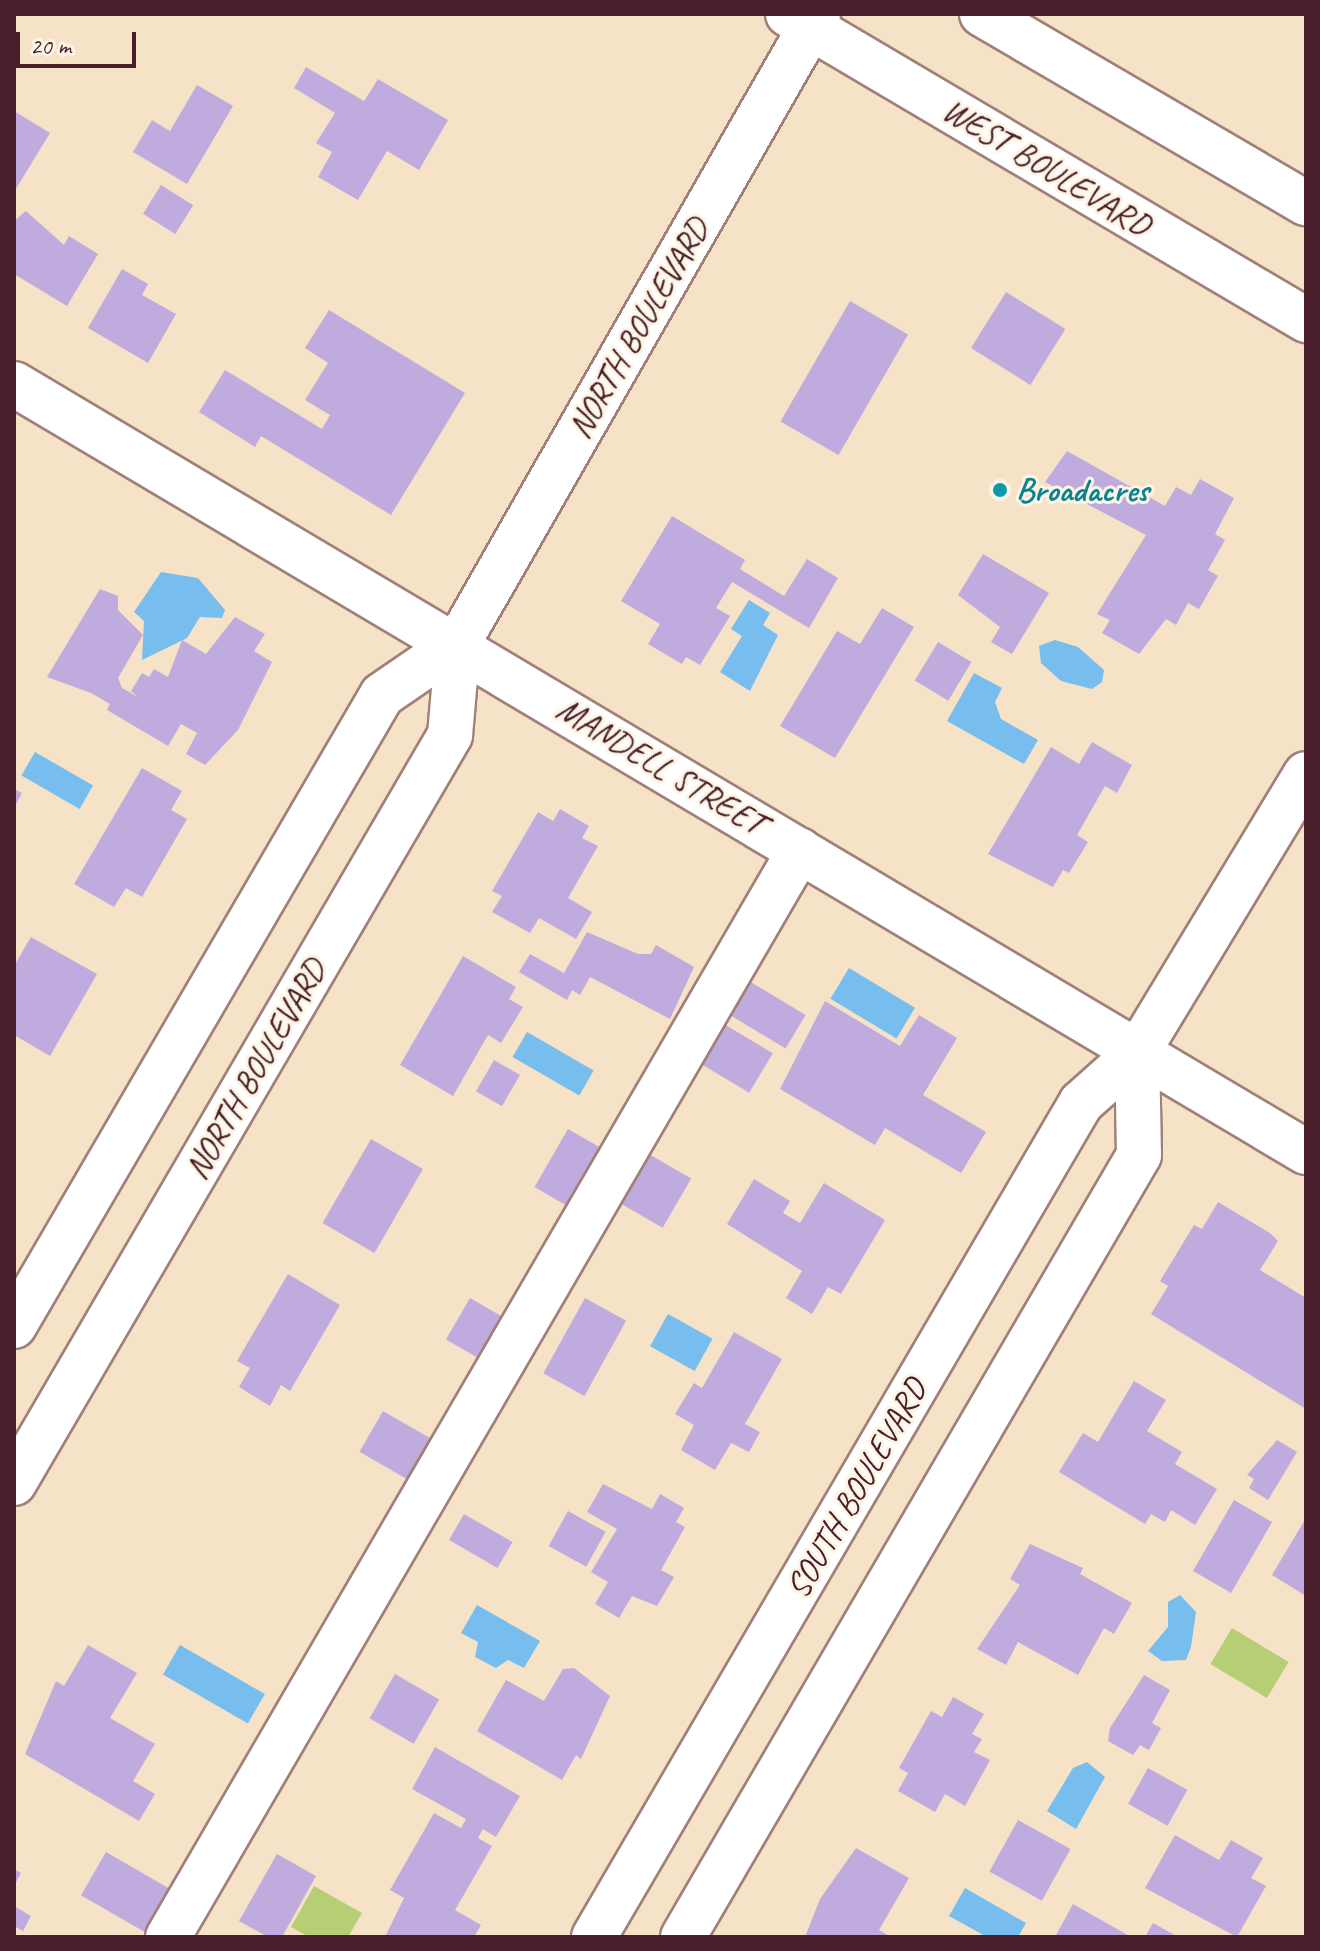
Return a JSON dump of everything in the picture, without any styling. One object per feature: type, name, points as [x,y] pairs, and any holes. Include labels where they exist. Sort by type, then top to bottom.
[{"type":"street","points":[[982,14],[1306,203]]},
{"type":"street","name":"WEST BOULEVARD","points":[[805,18],[1306,320]]},
{"type":"street","name":"NORTH BOULEVARD","points":[[14,1483],[450,735],[458,643],[805,18]]},
{"type":"street","name":"MANDELL STREET","points":[[14,384],[458,643],[1306,1152]]},
{"type":"street","name":"NORTH BOULEVARD","points":[[14,1326],[382,695],[458,643]]},
{"type":"street","name":"SOUTH BOULEVARD","points":[[594,1937],[1081,1103],[1137,1053],[1306,774]]},
{"type":"street","points":[[168,1937],[800,850]]},
{"type":"street","points":[[683,1937],[1139,1155],[1137,1053]]},
{"type":"green space","points":[[1232,1628],[1289,1662],[1267,1698],[1210,1664]]},
{"type":"green space","points":[[314,1886],[362,1913],[348,1937],[309,1937],[291,1927]]},
{"type":"water","points":[[161,572],[198,578],[225,610],[222,618],[200,617],[187,638],[142,660],[144,621],[134,612]]},
{"type":"water","points":[[749,600],[770,613],[763,625],[778,635],[750,691],[720,672],[742,636],[731,629]]},
{"type":"water","points":[[1055,640],[1078,647],[1104,670],[1102,682],[1092,689],[1061,681],[1041,663],[1039,646]]},
{"type":"water","points":[[974,673],[1002,688],[995,702],[1001,719],[1038,740],[1024,764],[947,721]]},
{"type":"water","points":[[35,752],[93,786],[80,809],[22,775]]},
{"type":"water","points":[[849,968],[915,1008],[896,1039],[830,999]]},
{"type":"water","points":[[527,1032],[594,1070],[579,1096],[512,1057]]},
{"type":"water","points":[[668,1314],[713,1339],[695,1371],[650,1346]]},
{"type":"water","points":[[1180,1595],[1196,1612],[1191,1647],[1186,1660],[1162,1661],[1148,1651],[1168,1627],[1168,1602]]},
{"type":"water","points":[[477,1605],[540,1641],[524,1668],[508,1660],[496,1668],[475,1657],[478,1642],[461,1633]]},
{"type":"water","points":[[180,1645],[265,1694],[248,1723],[163,1674]]},
{"type":"water","points":[[1087,1762],[1105,1777],[1076,1829],[1047,1811],[1073,1768]]},
{"type":"water","points":[[965,1888],[1026,1923],[1018,1937],[987,1937],[949,1916]]},
{"type":"building","points":[[306,67],[364,101],[378,79],[448,120],[419,170],[387,151],[358,200],[318,177],[332,152],[316,143],[335,113],[294,88]]},
{"type":"building","points":[[197,85],[233,106],[187,184],[133,152],[152,120],[170,131]]},
{"type":"building","points":[[14,111],[50,133],[14,192]]},
{"type":"building","points":[[161,185],[193,205],[175,234],[143,214]]},
{"type":"building","points":[[26,211],[64,245],[69,236],[98,254],[67,306],[14,274],[14,221]]},
{"type":"building","points":[[122,269],[148,284],[142,295],[176,314],[148,363],[88,328]]},
{"type":"building","points":[[1006,292],[1065,329],[1030,385],[971,348]]},
{"type":"building","points":[[850,301],[908,334],[839,455],[780,421]]},
{"type":"building","points":[[329,310],[465,393],[391,515],[261,436],[255,447],[199,412],[225,370],[322,429],[330,415],[305,400],[328,363],[305,348]]},
{"type":"building","points":[[1067,451],[1165,506],[1176,487],[1191,495],[1200,479],[1234,498],[1215,534],[1225,540],[1208,570],[1218,576],[1199,609],[1188,603],[1176,625],[1166,619],[1139,654],[1102,633],[1110,620],[1097,614],[1146,535],[1045,482]]},
{"type":"building","points":[[672,516],[745,560],[740,569],[784,596],[807,559],[838,578],[809,628],[732,582],[716,608],[730,616],[700,665],[686,657],[682,664],[648,644],[660,624],[621,601]]},
{"type":"building","points":[[983,554],[1049,593],[1012,654],[991,642],[1000,627],[958,595]]},
{"type":"building","points":[[100,589],[118,596],[118,610],[143,635],[118,678],[122,688],[138,697],[131,691],[142,673],[149,677],[154,669],[168,677],[182,640],[206,654],[235,617],[265,634],[254,651],[272,662],[238,730],[205,765],[186,754],[197,733],[181,724],[168,746],[107,710],[110,704],[91,693],[47,677]]},
{"type":"building","points":[[882,608],[914,627],[835,758],[780,726],[837,631],[860,644]]},
{"type":"building","points":[[938,642],[971,662],[948,701],[915,681]]},
{"type":"building","points":[[1092,742],[1132,765],[1117,793],[1105,786],[1077,835],[1088,842],[1069,873],[1063,870],[1053,887],[988,854],[1051,747],[1079,764]]},
{"type":"building","points":[[142,768],[182,791],[171,810],[187,819],[142,897],[126,888],[114,907],[74,884]]},
{"type":"building","points":[[14,789],[22,793],[14,808]]},
{"type":"building","points":[[560,809],[589,826],[582,838],[598,846],[568,898],[592,912],[576,939],[539,918],[530,933],[492,912],[502,896],[492,891],[538,812],[553,821]]},
{"type":"building","points":[[587,932],[638,954],[651,954],[656,945],[694,967],[670,1019],[590,977],[580,995],[572,990],[567,1000],[519,972],[530,954],[564,973]]},
{"type":"building","points":[[31,937],[97,974],[50,1056],[14,1035],[14,966]]},
{"type":"building","points":[[463,956],[516,987],[509,999],[523,1007],[501,1043],[488,1035],[453,1096],[400,1065]]},
{"type":"building","points":[[749,981],[806,1015],[785,1048],[729,1014]]},
{"type":"building","points":[[825,1001],[900,1046],[919,1015],[957,1038],[923,1095],[986,1132],[961,1173],[885,1128],[875,1145],[780,1089]]},
{"type":"building","points":[[724,1024],[773,1053],[749,1093],[700,1063]]},
{"type":"building","points":[[494,1060],[520,1075],[502,1106],[476,1091]]},
{"type":"building","points":[[568,1129],[608,1152],[574,1210],[534,1187]]},
{"type":"building","points":[[371,1139],[423,1169],[374,1253],[322,1223]]},
{"type":"building","points":[[647,1153],[691,1178],[663,1228],[618,1202]]},
{"type":"building","points":[[754,1179],[790,1201],[783,1213],[800,1223],[824,1183],[885,1220],[841,1294],[828,1287],[812,1314],[786,1298],[802,1271],[727,1224]]},
{"type":"building","points":[[1218,1202],[1278,1241],[1260,1270],[1306,1298],[1306,1409],[1151,1314],[1168,1286],[1160,1281],[1194,1225],[1202,1229]]},
{"type":"building","points":[[288,1274],[340,1305],[290,1391],[281,1385],[270,1406],[239,1387],[250,1368],[237,1361]]},
{"type":"building","points":[[470,1298],[508,1320],[484,1362],[446,1340]]},
{"type":"building","points":[[585,1298],[626,1321],[584,1396],[543,1373]]},
{"type":"building","points":[[734,1332],[782,1359],[745,1424],[760,1432],[749,1452],[731,1443],[715,1470],[681,1450],[694,1425],[675,1414],[694,1383],[702,1388]]},
{"type":"building","points":[[1134,1381],[1166,1400],[1147,1431],[1182,1452],[1175,1464],[1217,1489],[1195,1525],[1171,1510],[1165,1522],[1151,1514],[1145,1524],[1059,1472],[1083,1433],[1098,1442]]},
{"type":"building","points":[[383,1411],[434,1440],[411,1481],[360,1452]]},
{"type":"building","points":[[1277,1440],[1297,1452],[1268,1500],[1249,1488],[1254,1479],[1247,1475]]},
{"type":"building","points":[[603,1484],[652,1509],[660,1494],[684,1508],[676,1522],[685,1527],[661,1570],[674,1577],[657,1606],[632,1596],[619,1618],[595,1604],[608,1582],[591,1572],[617,1529],[587,1512]]},
{"type":"building","points":[[1234,1500],[1272,1522],[1231,1593],[1193,1571]]},
{"type":"building","points":[[568,1511],[606,1532],[586,1567],[549,1546]]},
{"type":"building","points":[[464,1514],[512,1542],[497,1568],[449,1540]]},
{"type":"building","points":[[1306,1518],[1306,1596],[1272,1575]]},
{"type":"building","points":[[1030,1544],[1083,1568],[1080,1574],[1132,1603],[1114,1634],[1104,1628],[1078,1675],[1018,1642],[1006,1665],[977,1649],[1020,1585],[1010,1579]]},
{"type":"building","points":[[88,1645],[137,1673],[110,1718],[155,1744],[133,1781],[155,1794],[139,1821],[25,1754],[56,1681],[64,1686]]},
{"type":"building","points":[[574,1668],[610,1696],[581,1759],[576,1755],[562,1780],[477,1731],[506,1680],[544,1701],[563,1669]]},
{"type":"building","points":[[395,1674],[439,1700],[414,1744],[370,1718]]},
{"type":"building","points":[[1144,1675],[1170,1690],[1152,1723],[1161,1728],[1149,1750],[1140,1745],[1133,1755],[1108,1741],[1110,1728]]},
{"type":"building","points":[[953,1697],[984,1714],[972,1734],[982,1739],[974,1752],[990,1760],[965,1806],[945,1794],[935,1812],[898,1791],[908,1773],[899,1768],[931,1711],[942,1717]]},
{"type":"building","points":[[435,1747],[520,1796],[496,1837],[483,1829],[478,1838],[492,1846],[455,1910],[481,1925],[474,1937],[385,1937],[404,1898],[390,1890],[434,1813],[461,1828],[466,1819],[412,1789]]},
{"type":"building","points":[[1148,1768],[1187,1790],[1167,1826],[1128,1804]]},
{"type":"building","points":[[1018,1820],[1070,1849],[1042,1901],[989,1872]]},
{"type":"building","points":[[1175,1835],[1219,1860],[1231,1840],[1263,1858],[1251,1878],[1266,1886],[1237,1937],[1145,1888]]},
{"type":"building","points":[[856,1848],[909,1878],[879,1930],[891,1937],[805,1937],[820,1899]]},
{"type":"building","points":[[106,1852],[175,1892],[150,1935],[81,1895]]},
{"type":"building","points":[[277,1854],[316,1876],[282,1937],[268,1937],[239,1921]]},
{"type":"building","points":[[14,1869],[21,1873],[14,1886]]},
{"type":"building","points":[[1073,1904],[1131,1937],[1055,1937]]},
{"type":"building","points":[[14,1906],[31,1916],[23,1931],[14,1926]]},
{"type":"building","points":[[1153,1923],[1178,1937],[1145,1937]]},
{"type":"place","name":"Broadacres","points":[[1000,490]]}]
